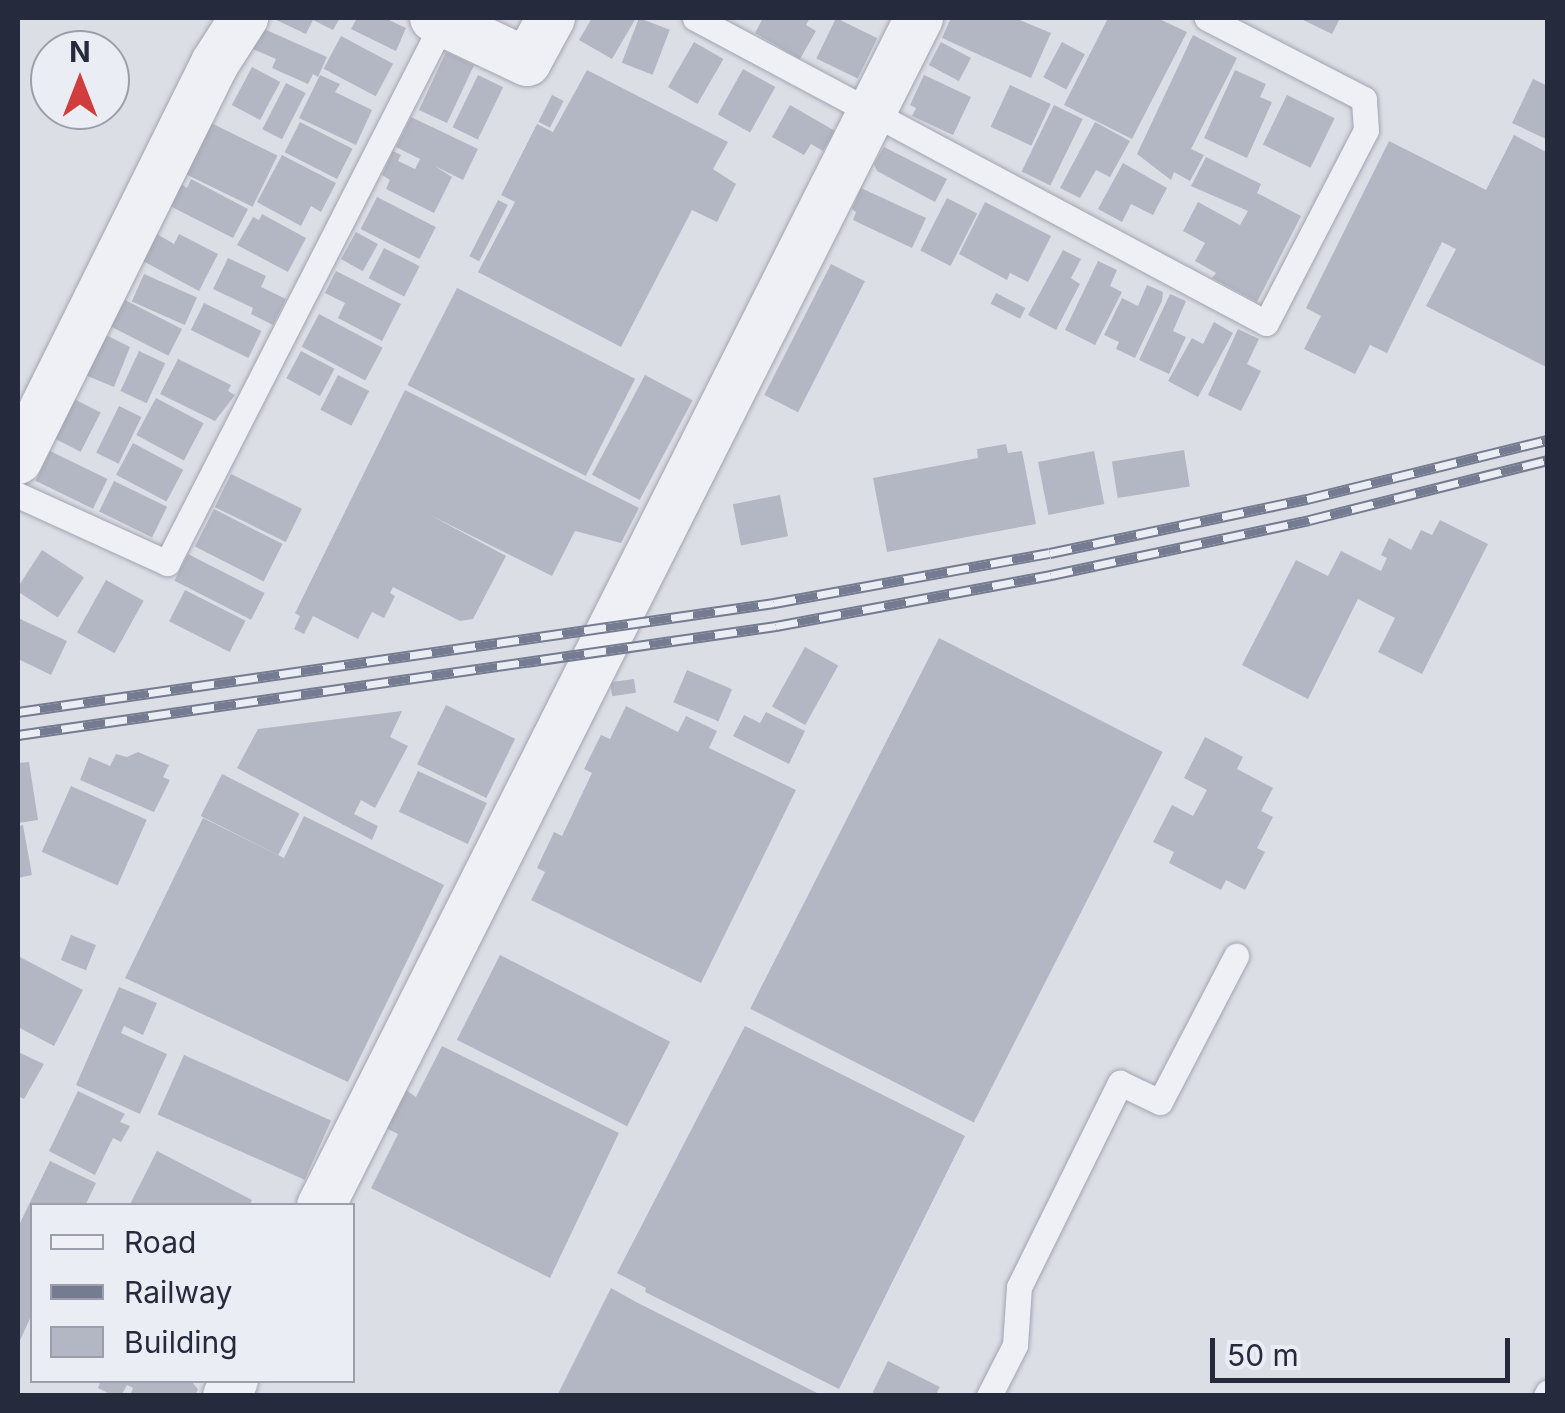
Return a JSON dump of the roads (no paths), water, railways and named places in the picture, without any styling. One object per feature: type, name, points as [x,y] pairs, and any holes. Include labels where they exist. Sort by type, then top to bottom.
[{"type":"street","points":[[18,460],[206,79],[244,18]]},
{"type":"street","points":[[438,20],[527,62],[550,18]]},
{"type":"street","points":[[323,1203],[868,110],[919,18]]},
{"type":"lane","points":[[695,18],[1266,323],[1366,130],[1364,99],[1207,18]]},
{"type":"lane","points":[[18,495],[167,563],[438,20]]},
{"type":"lane","points":[[989,1396],[1015,1345],[1019,1287],[1120,1083],[1160,1102],[1236,956]]},
{"type":"railway","points":[[18,712],[774,603],[1050,553],[1307,499],[1548,440]]},
{"type":"railway","points":[[18,735],[776,626],[1051,575],[1309,520],[1548,460]]}]
